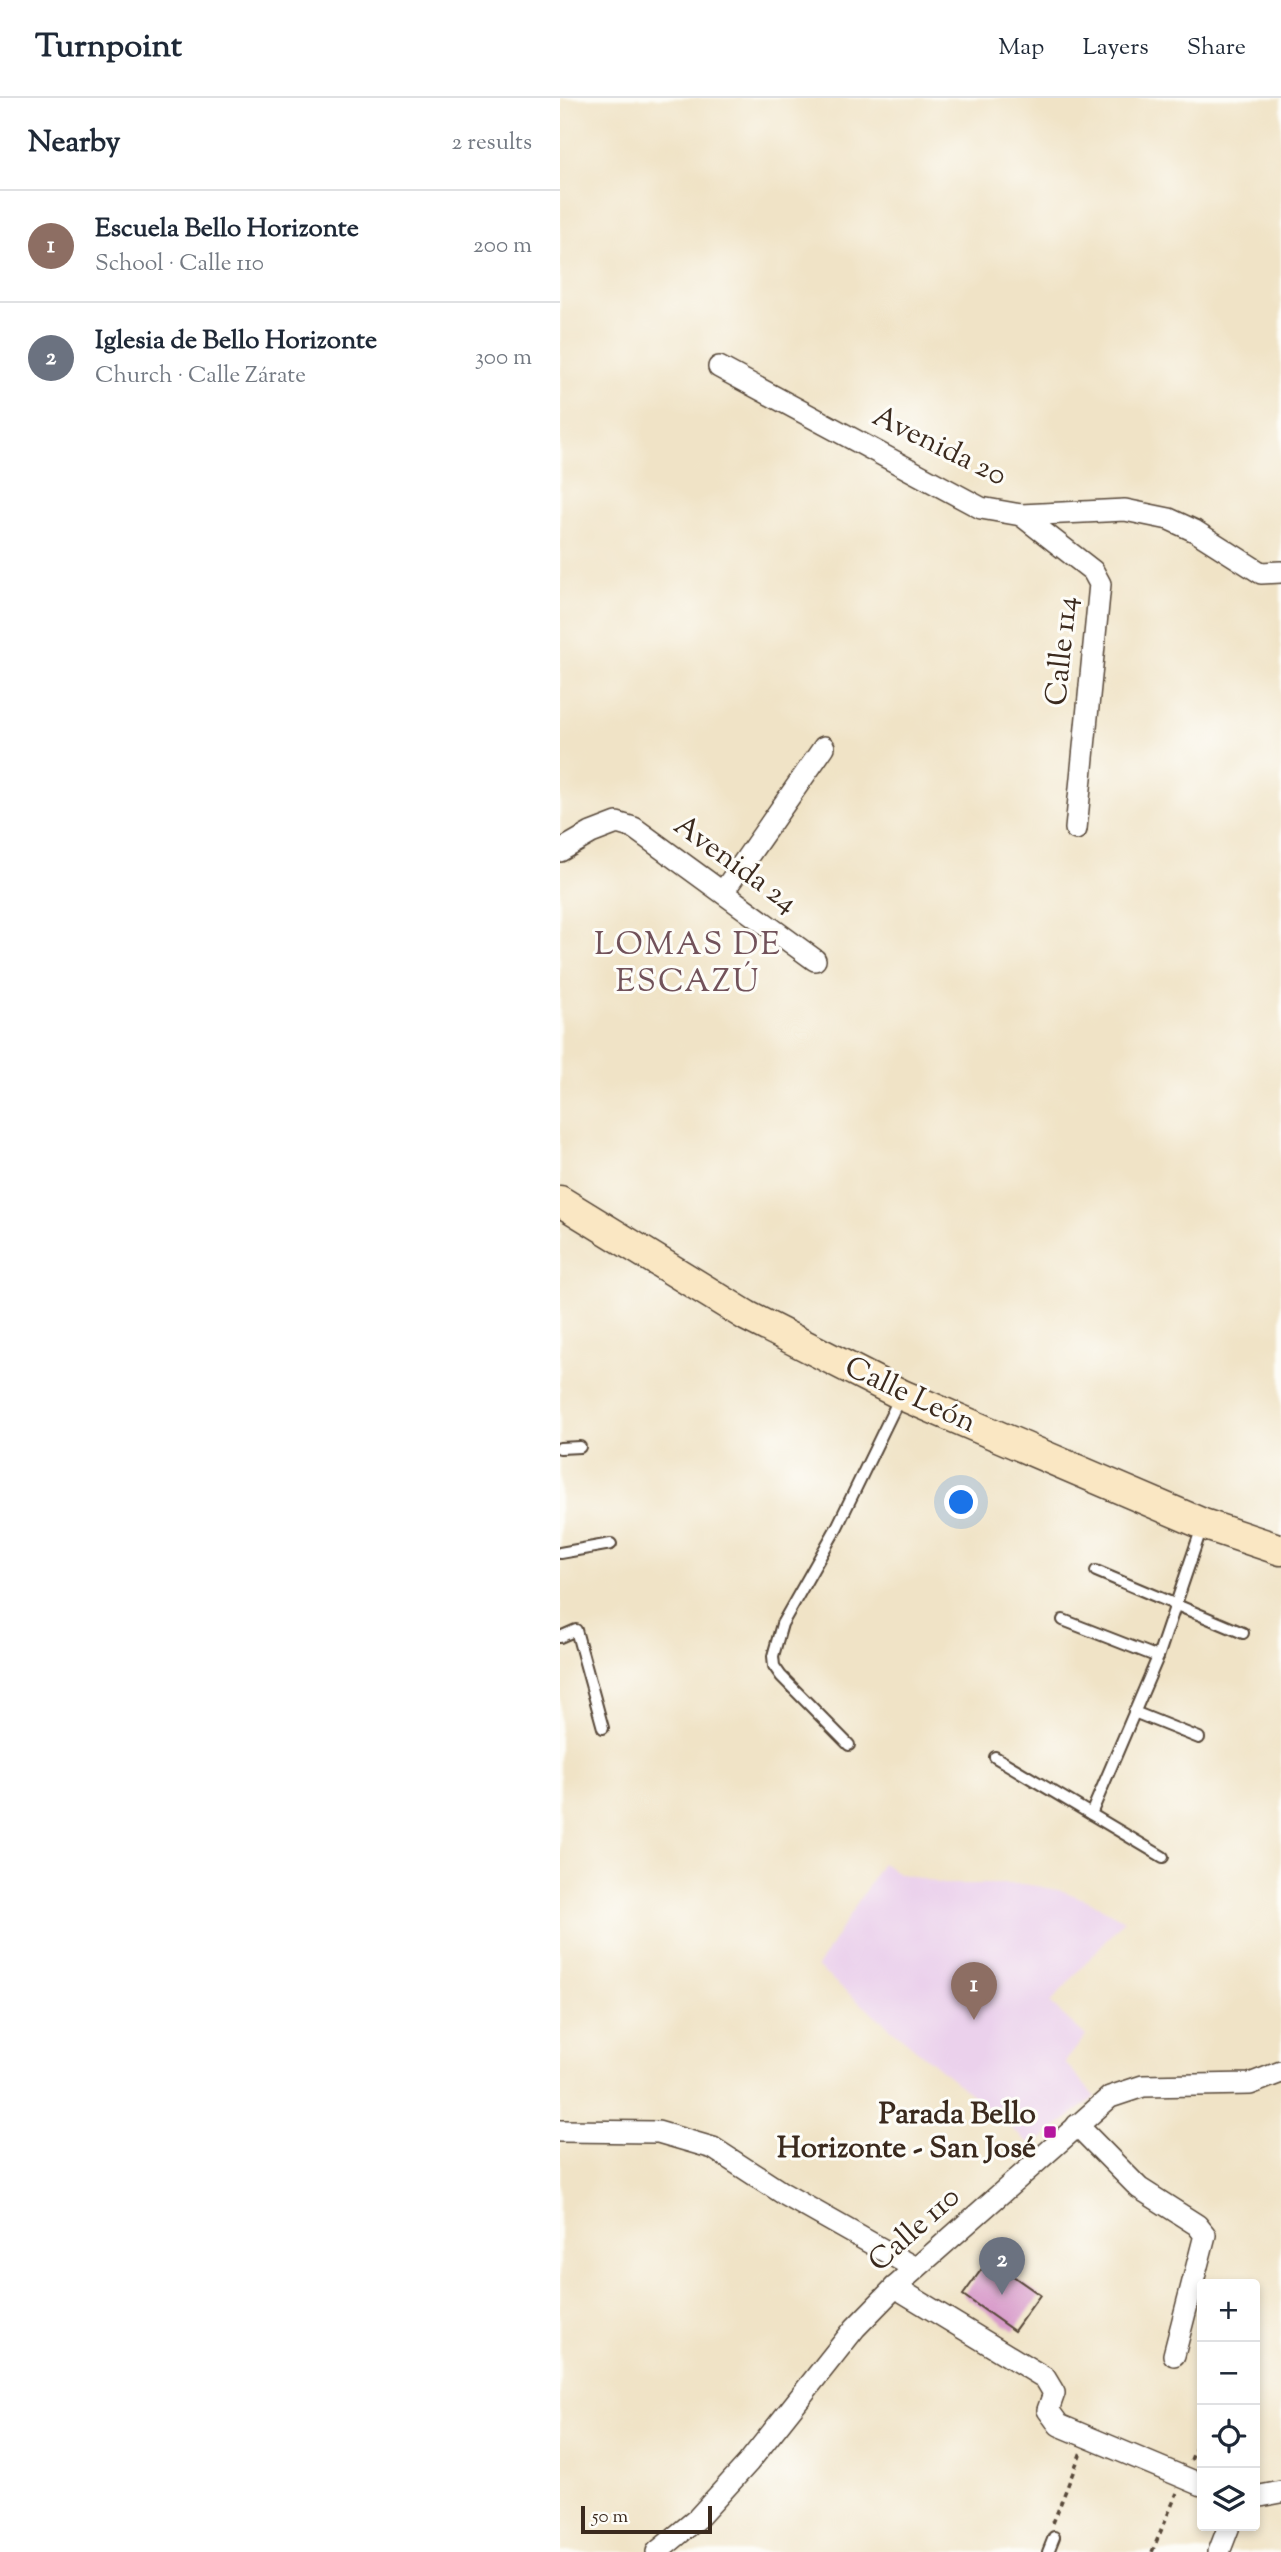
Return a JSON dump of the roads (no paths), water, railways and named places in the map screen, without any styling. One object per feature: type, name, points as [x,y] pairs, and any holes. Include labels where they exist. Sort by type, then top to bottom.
[{"type":"main road","name":"Calle León","points":[[562,1208],[747,1316],[902,1395],[1203,1524],[1281,1550]]},
{"type":"street","name":"Avenida 20","points":[[719,367],[981,508],[1021,515],[1125,510],[1169,519],[1271,572]]},
{"type":"street","name":"Calle 114","points":[[1021,515],[1093,571],[1100,584],[1076,829]]},
{"type":"street","points":[[723,892],[824,747]]},
{"type":"street","name":"Avenida 24","points":[[560,851],[591,833],[617,823],[634,828],[815,960]]},
{"type":"street","name":"Calle 110","points":[[657,2552],[697,2519],[748,2463],[855,2328],[895,2287],[1110,2097],[1143,2086],[1250,2084],[1281,2072]]},
{"type":"street","points":[[1077,2125],[1139,2188],[1196,2225],[1205,2235],[1174,2355]]},
{"type":"street","points":[[560,2131],[658,2132],[713,2148],[785,2194],[915,2268]]},
{"type":"street","points":[[895,2287],[1045,2378],[1054,2393],[1048,2410],[1059,2425],[1197,2483]]},
{"type":"street","points":[[1260,2496],[1281,2492]]},
{"type":"street","points":[[1219,2552],[1227,2531]]},
{"type":"lane","points":[[849,1745],[781,1676],[774,1666],[773,1656],[782,1624],[837,1527],[902,1395]]},
{"type":"lane","points":[[560,1448],[580,1447]]},
{"type":"lane","points":[[1091,1814],[1158,1657],[1203,1524]]},
{"type":"lane","points":[[560,1553],[611,1544]]},
{"type":"lane","points":[[1096,1571],[1243,1633]]},
{"type":"lane","points":[[1063,1620],[1158,1657]]},
{"type":"lane","points":[[560,1637],[576,1630],[603,1728]]},
{"type":"lane","points":[[1134,1712],[1199,1738]]},
{"type":"lane","points":[[995,1758],[1163,1857]]},
{"type":"lane","points":[[1048,2552],[1054,2537]]},
{"type":"place","name":"Escuela Bello Horizonte","points":[[974,2020]]},
{"type":"place","name":"Parada Bello Horizonte - San José","points":[[1050,2132]]},
{"type":"place","name":"Iglesia de Bello Horizonte","points":[[1002,2295]]},
{"type":"district","name":"LOMAS DE ESCAZÚ","points":[[688,964]]}]
